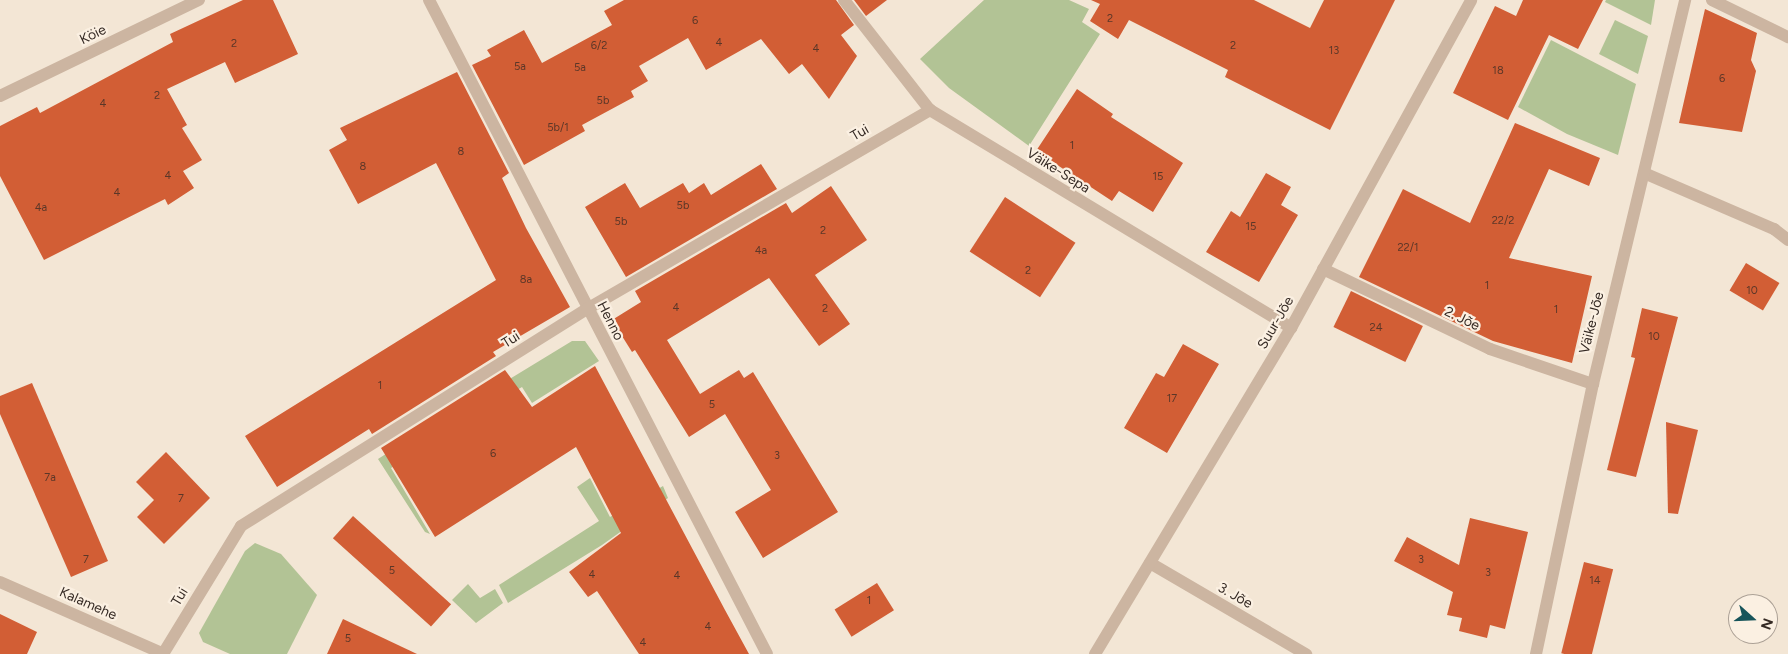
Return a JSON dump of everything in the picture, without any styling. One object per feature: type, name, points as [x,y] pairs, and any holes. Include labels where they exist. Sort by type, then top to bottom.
[{"type":"street","name":"Köie","points":[[0,96],[199,0]]},
{"type":"street","name":"Henno","points":[[429,0],[587,309],[767,654]]},
{"type":"street","name":"Väike-Sepa","points":[[844,0],[930,110],[1291,328]]},
{"type":"street","name":"Suur-Jõe","points":[[1095,654],[1291,328],[1471,0]]},
{"type":"street","name":"Väike-Jõe","points":[[1536,654],[1593,384],[1685,0]]},
{"type":"street","points":[[1712,0],[1788,38]]},
{"type":"street","name":"Tui","points":[[163,654],[240,526],[587,309],[930,110]]},
{"type":"street","points":[[1644,173],[1774,229],[1788,240]]},
{"type":"street","name":"2. Jõe","points":[[1323,269],[1490,349],[1593,384]]},
{"type":"street","name":"3. Jõe","points":[[1150,563],[1306,654]]},
{"type":"street","name":"Kalamehe","points":[[0,582],[163,654]]},
{"type":"green space","points":[[984,0],[1069,0],[1089,9],[1082,22],[1100,34],[1029,146],[949,88],[920,59]]},
{"type":"green space","points":[[1606,0],[1655,0],[1651,25],[1605,2]]},
{"type":"green space","points":[[1615,20],[1648,36],[1638,74],[1599,54]]},
{"type":"green space","points":[[1551,40],[1636,84],[1618,155],[1567,134],[1518,107]]},
{"type":"green space","points":[[572,341],[585,341],[599,361],[532,403],[522,387],[507,396],[500,385]]},
{"type":"green space","points":[[392,450],[401,462],[391,468],[430,534],[425,532],[378,459]]},
{"type":"green space","points":[[590,478],[610,517],[663,486],[668,498],[602,545],[508,603],[499,585],[599,521],[577,487]]},
{"type":"green space","points":[[255,543],[281,554],[317,595],[287,654],[230,654],[203,642],[199,633],[245,551]]},
{"type":"green space","points":[[468,584],[480,598],[495,589],[503,603],[476,623],[452,600]]},
{"type":"building","points":[[243,0],[273,0],[298,54],[235,83],[225,62],[167,89],[187,125],[182,128],[202,160],[183,171],[194,188],[168,205],[165,199],[44,260],[0,176],[0,126],[37,107],[40,113],[173,42],[170,34]]},
{"type":"building","points":[[624,0],[836,0],[854,25],[841,35],[857,56],[829,99],[802,64],[789,74],[761,39],[706,70],[688,38],[639,66],[648,81],[631,91],[634,97],[582,125],[585,131],[524,165],[472,65],[491,56],[487,50],[524,30],[542,63],[612,25],[604,11]]},
{"type":"building","points":[[854,0],[887,0],[866,16]]},
{"type":"building","points":[[1091,0],[1254,0],[1310,28],[1324,0],[1395,0],[1330,130],[1225,77],[1228,70],[1129,20],[1118,39],[1090,21],[1100,4]]},
{"type":"building","points":[[1523,0],[1603,0],[1578,49],[1549,35],[1508,120],[1453,93],[1495,6],[1516,16]]},
{"type":"building","points":[[1705,9],[1757,33],[1751,60],[1756,71],[1742,132],[1679,123]]},
{"type":"building","points":[[457,72],[509,173],[502,178],[526,228],[570,307],[493,352],[496,356],[372,434],[369,429],[277,487],[245,436],[496,280],[436,163],[358,204],[329,150],[347,140],[340,128]]},
{"type":"building","points":[[1077,89],[1113,114],[1111,117],[1183,163],[1153,212],[1119,191],[1112,201],[1036,151]]},
{"type":"building","points":[[1515,123],[1600,158],[1589,186],[1549,169],[1509,258],[1592,276],[1572,363],[1493,341],[1359,277],[1403,189],[1470,223]]},
{"type":"building","points":[[761,164],[777,189],[626,277],[585,207],[625,183],[640,208],[683,183],[689,193],[704,183],[711,195]]},
{"type":"building","points":[[1266,173],[1291,187],[1281,205],[1298,215],[1259,282],[1206,252],[1231,211],[1240,217]]},
{"type":"building","points":[[831,186],[867,240],[815,275],[850,324],[819,346],[769,278],[667,340],[700,394],[739,370],[744,378],[753,372],[838,512],[763,558],[735,512],[771,490],[725,414],[689,437],[635,350],[632,352],[612,320],[641,302],[635,291],[786,203],[792,213]]},
{"type":"building","points":[[1005,197],[1075,243],[1040,297],[970,252]]},
{"type":"building","points":[[1746,263],[1779,283],[1763,311],[1730,290]]},
{"type":"building","points":[[1351,291],[1423,326],[1405,362],[1333,327]]},
{"type":"building","points":[[1642,308],[1678,317],[1636,477],[1607,470],[1635,358],[1631,357]]},
{"type":"building","points":[[1183,344],[1219,364],[1167,453],[1124,428],[1156,373],[1164,377]]},
{"type":"building","points":[[595,366],[749,654],[639,654],[597,591],[588,597],[569,572],[621,533],[576,447],[435,537],[381,448],[505,370],[532,407]]},
{"type":"building","points":[[32,383],[108,561],[71,577],[0,414],[0,396]]},
{"type":"building","points":[[1666,422],[1698,430],[1678,514],[1668,513]]},
{"type":"building","points":[[166,452],[210,498],[164,544],[137,517],[154,500],[136,482]]},
{"type":"building","points":[[353,516],[451,604],[431,627],[333,538]]},
{"type":"building","points":[[1470,518],[1528,532],[1505,629],[1490,625],[1487,638],[1459,631],[1462,618],[1447,615],[1453,592],[1394,561],[1407,537],[1459,565]]},
{"type":"building","points":[[1584,562],[1613,569],[1592,654],[1561,653]]},
{"type":"building","points":[[877,583],[894,610],[852,637],[835,609]]},
{"type":"building","points":[[0,614],[37,632],[27,654],[0,654]]},
{"type":"building","points":[[343,619],[417,654],[327,654]]}]
